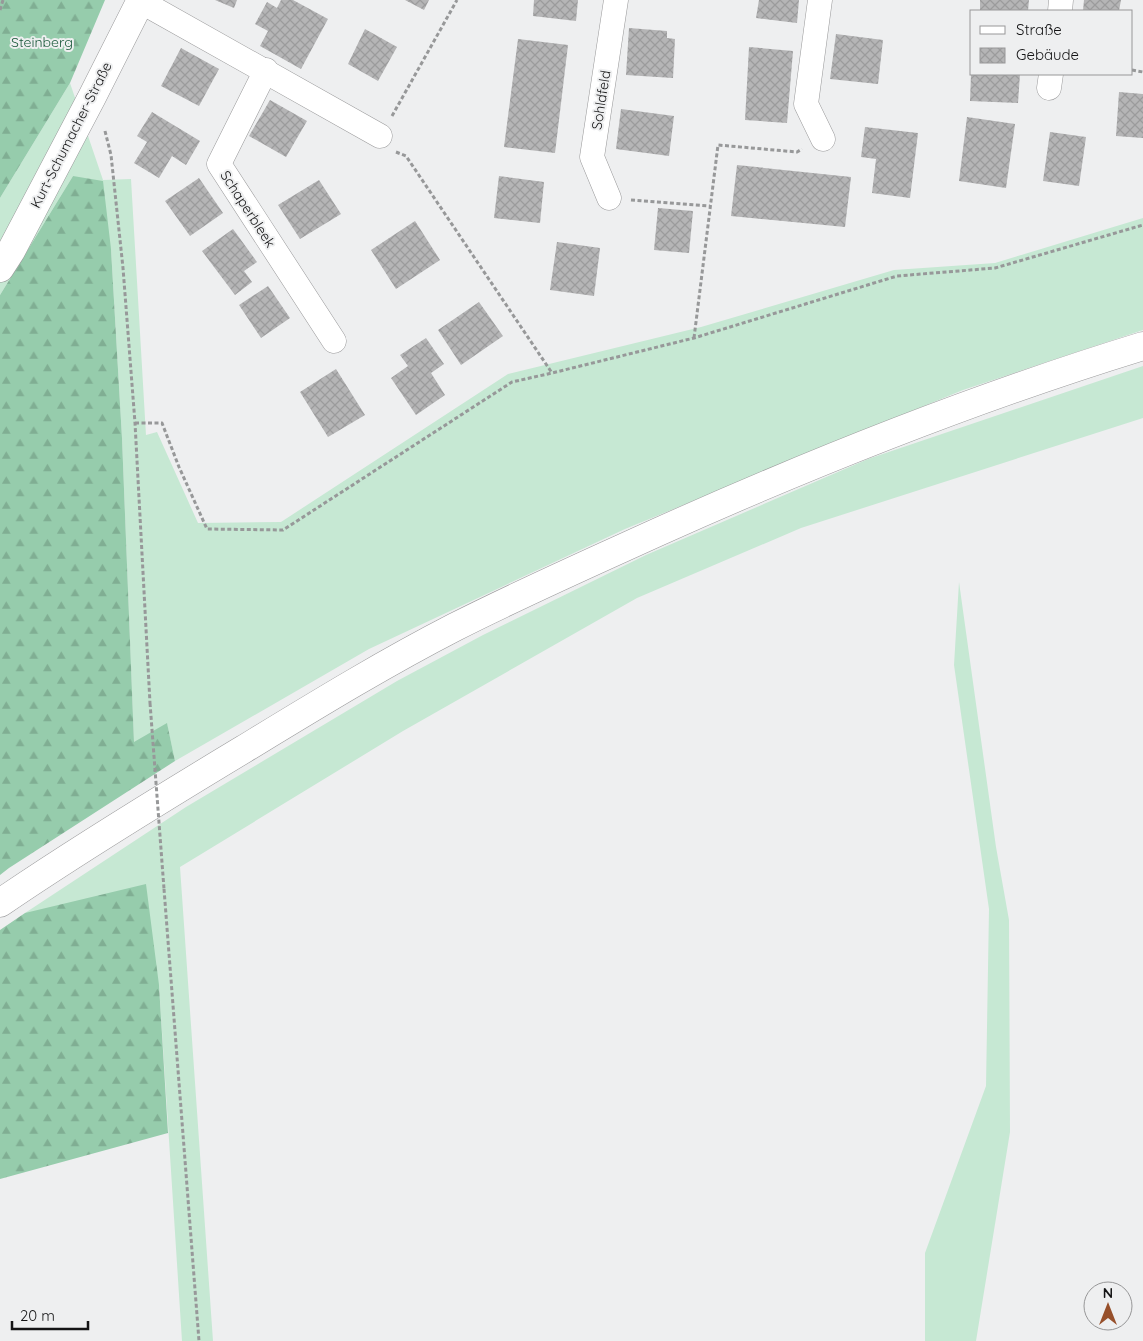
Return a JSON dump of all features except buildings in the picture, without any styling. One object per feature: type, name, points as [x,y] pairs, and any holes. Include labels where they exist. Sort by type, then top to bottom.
[{"type":"main road","name":"Kurt-Schumacher-Straße","points":[[0,268],[11,251],[92,97],[140,0]]},
{"type":"main road","points":[[0,904],[98,838],[239,752],[338,692],[454,628],[571,571],[724,502],[817,463],[918,423],[1100,359],[1143,346]]},
{"type":"street","points":[[140,0],[380,136]]},
{"type":"street","name":"Sohldfeld","points":[[609,198],[592,157],[616,0]]},
{"type":"street","points":[[820,0],[806,104],[823,139]]},
{"type":"street","name":"Schaperbleek","points":[[266,70],[219,164],[334,341]]},
{"type":"path","points":[[0,10],[2,0]]},
{"type":"path","points":[[457,0],[380,136],[384,147],[406,156],[552,373]]},
{"type":"path","points":[[92,97],[106,133],[111,155],[123,268],[135,423],[150,703],[199,1341]]},
{"type":"path","points":[[694,338],[718,145],[797,152],[823,139]]},
{"type":"path","points":[[609,198],[710,206]]},
{"type":"path","points":[[135,423],[162,423],[179,467],[207,529],[283,530],[512,382],[694,338],[897,276],[995,268],[1143,225]]},
{"type":"green space","name":"Steinberg","points":[[0,0],[105,0],[70,83],[0,198]]},
{"type":"green space","points":[[70,83],[103,180],[131,179],[146,435],[157,432],[198,523],[281,522],[508,374],[701,327],[894,270],[995,263],[1143,218],[1143,330],[963,390],[625,529],[369,649],[175,761],[167,724],[134,743],[122,438],[111,249],[73,176],[0,295],[0,198]]},
{"type":"green space","points":[[73,176],[103,181],[111,249],[122,438],[134,742],[167,723],[175,761],[0,875],[0,295]]},
{"type":"green space","points":[[1143,366],[1143,418],[801,528],[637,598],[403,731],[180,867],[213,1341],[182,1341],[159,985],[25,913],[186,807],[397,681],[483,635],[646,555],[868,459]]},
{"type":"green space","points":[[959,582],[996,847],[1009,920],[1010,1132],[976,1341],[925,1341],[925,1253],[986,1086],[989,909],[954,665]]},
{"type":"green space","points":[[146,884],[159,985],[168,1133],[0,1179],[0,930],[25,913]]}]
